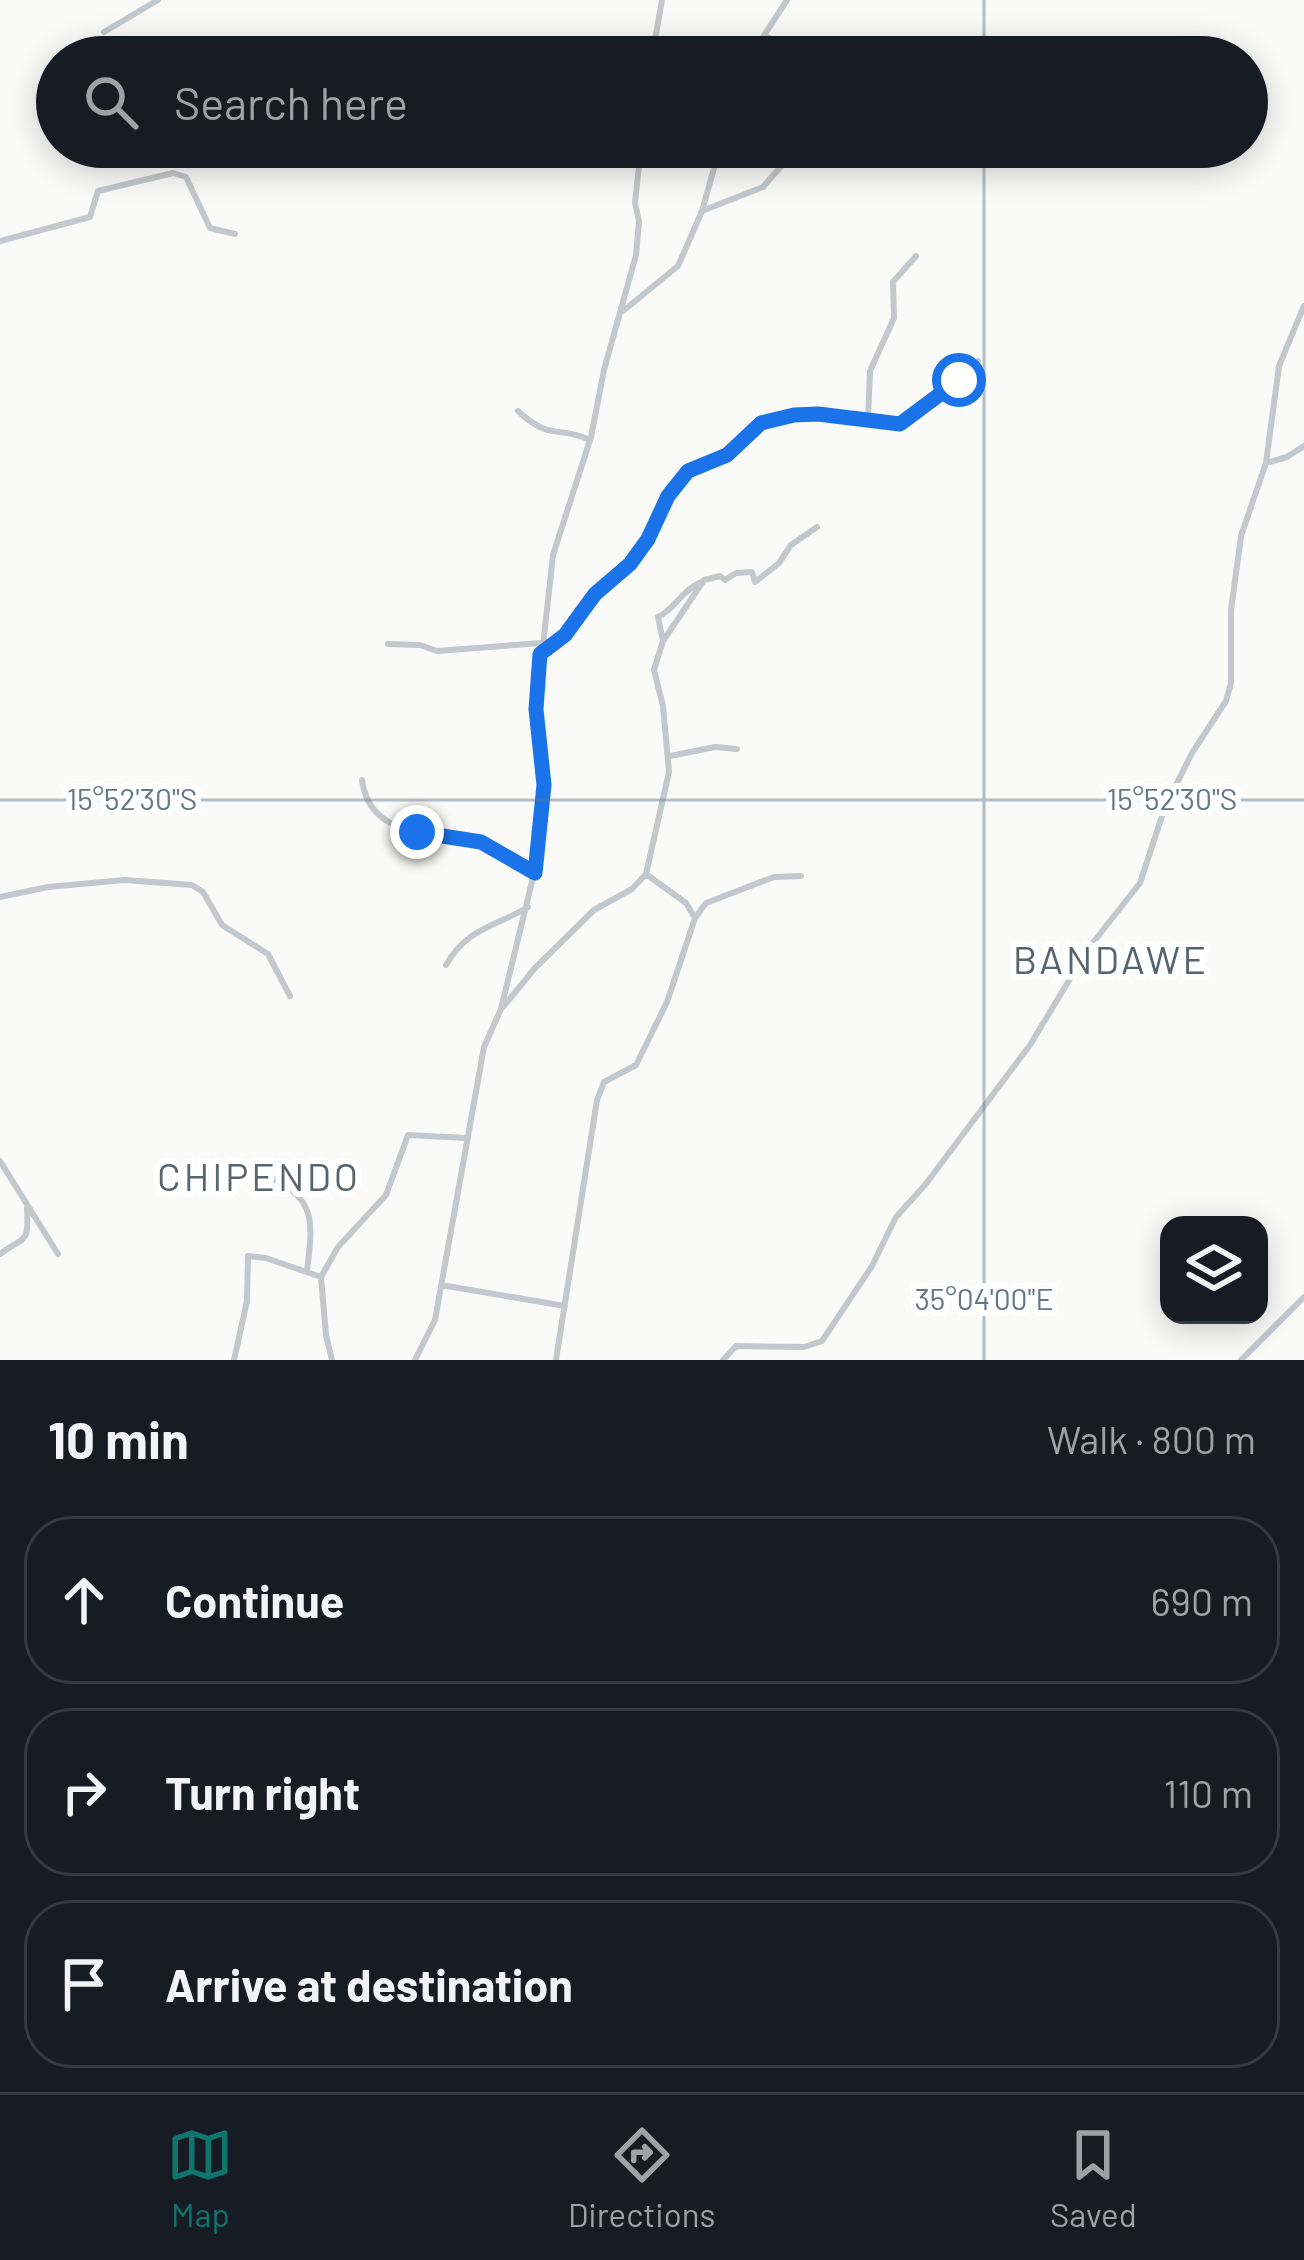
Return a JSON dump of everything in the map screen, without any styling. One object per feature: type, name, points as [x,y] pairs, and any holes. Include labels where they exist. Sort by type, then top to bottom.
[{"type":"street","points":[[104,32],[158,0]]},
{"type":"street","points":[[656,36],[662,0]]},
{"type":"street","points":[[766,36],[787,0]]},
{"type":"street","points":[[415,1360],[435,1320],[484,1047],[501,1009],[535,873],[544,785],[536,709],[555,541],[590,440],[639,237],[635,203],[639,168]]},
{"type":"street","points":[[620,313],[674,272],[702,211],[715,168]]},
{"type":"street","points":[[702,211],[764,187],[780,168]]},
{"type":"street","points":[[0,241],[90,218],[98,191],[180,172],[210,229],[235,234]]},
{"type":"street","points":[[868,419],[870,371],[894,318],[893,283],[916,256]]},
{"type":"street","points":[[723,1360],[736,1346],[805,1347],[823,1341],[872,1267],[896,1217],[1026,1051],[1088,949],[1140,883],[1165,808],[1192,753],[1226,701],[1241,536],[1266,463],[1279,366],[1304,306]]},
{"type":"street","points":[[540,654],[565,635],[595,594],[630,564],[668,496],[688,471],[727,455],[754,428],[773,419],[818,414],[894,425],[907,421],[978,361]]},
{"type":"street","points":[[518,411],[531,424],[554,434],[590,440]]},
{"type":"street","points":[[1266,463],[1304,446]]},
{"type":"street","points":[[663,641],[658,617],[670,613],[688,588],[736,573],[752,572],[754,582],[818,526]]},
{"type":"street","points":[[501,1009],[594,910],[632,889],[646,874],[666,801],[669,759],[654,670],[663,641],[704,580]]},
{"type":"street","points":[[388,644],[446,650],[542,643]]},
{"type":"street","points":[[669,759],[704,748],[737,748]]},
{"type":"street","points":[[362,780],[368,805],[382,820],[417,832],[481,842],[535,873]]},
{"type":"street","points":[[646,874],[686,903],[695,919]]},
{"type":"street","points":[[556,1360],[597,1100],[604,1082],[636,1065],[667,1002],[695,919],[706,903],[774,877],[801,876]]},
{"type":"street","points":[[0,897],[124,880],[192,885],[203,892],[222,925],[268,954],[290,996]]},
{"type":"street","points":[[446,965],[484,925],[528,908]]},
{"type":"street","points":[[332,1360],[322,1277],[338,1247],[386,1195],[408,1135],[466,1138]]},
{"type":"street","points":[[0,1161],[58,1254]]},
{"type":"street","points":[[257,1172],[288,1185],[309,1211],[312,1237],[307,1270]]},
{"type":"street","points":[[0,1254],[26,1239],[27,1202]]},
{"type":"street","points":[[234,1360],[247,1301],[248,1256],[322,1277]]},
{"type":"street","points":[[441,1286],[565,1306]]},
{"type":"street","points":[[1241,1360],[1304,1297]]},
{"type":"district","name":"BANDAWE","points":[[1111,958]]},
{"type":"district","name":"CHIPENDO","points":[[259,1175]]},
{"type":"route","points":[[417,832],[481,842],[535,873],[545,769],[537,733],[540,654],[565,635],[595,594],[630,564],[673,488],[688,471],[727,455],[761,423],[818,414],[900,424],[959,380]]}]
